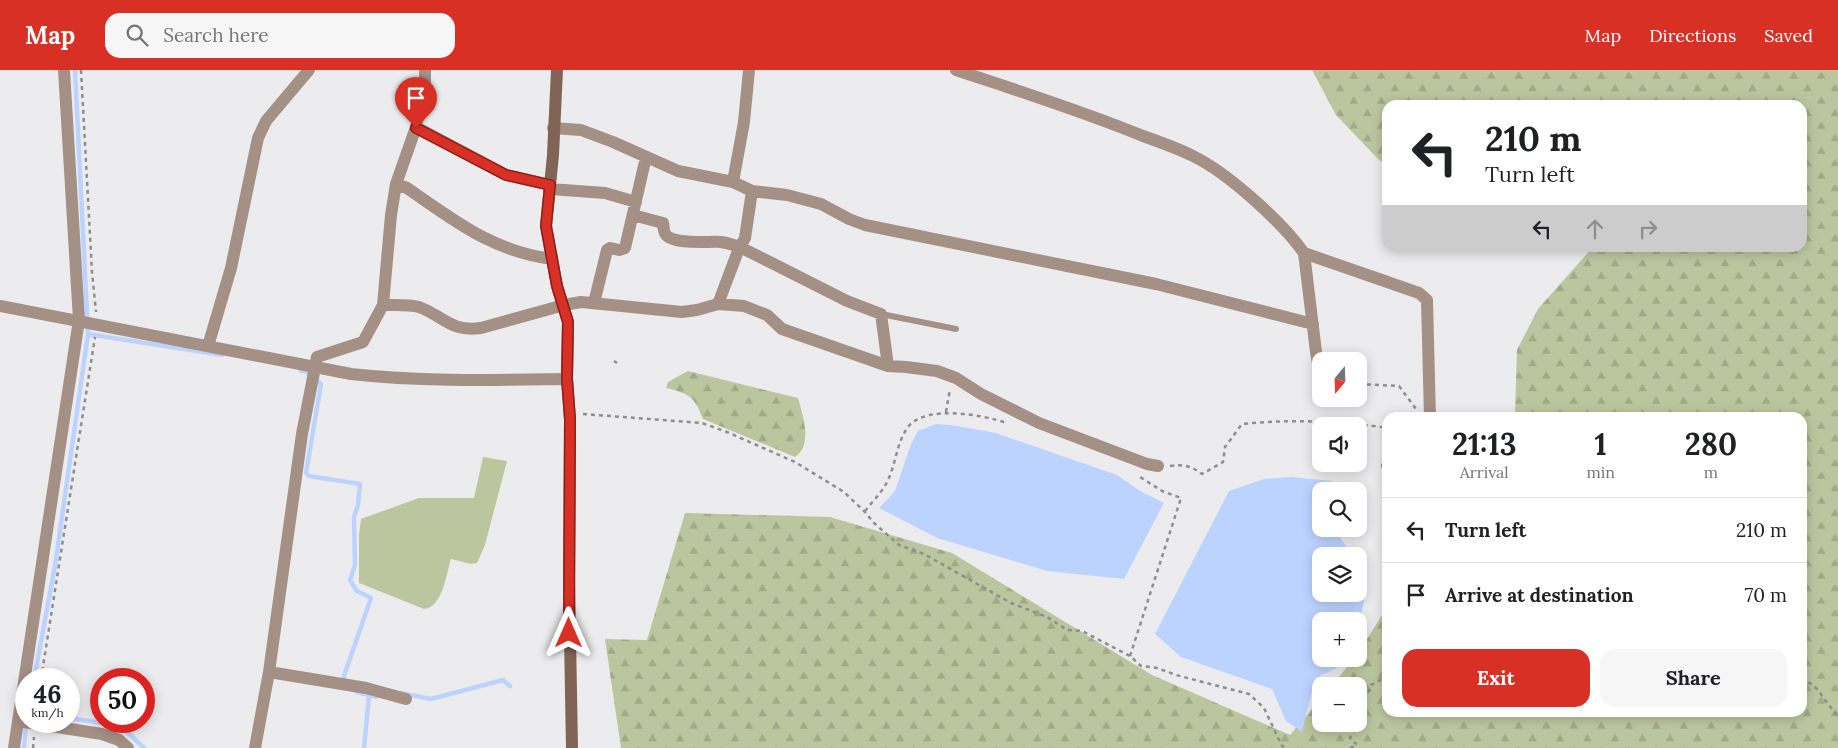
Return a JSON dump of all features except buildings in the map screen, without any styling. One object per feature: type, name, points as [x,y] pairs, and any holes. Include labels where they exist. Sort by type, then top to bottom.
[{"type":"main road","points":[[557,70],[546,226],[557,286],[568,322],[567,379],[570,419],[569,590],[572,748]]},
{"type":"street","points":[[27,668],[87,322],[64,70]]},
{"type":"street","points":[[208,346],[231,268],[258,138],[266,121],[308,70]]},
{"type":"street","points":[[255,748],[268,672],[302,434],[317,356],[363,342],[383,305],[391,215],[396,184],[416,128],[425,81],[425,70]]},
{"type":"street","points":[[733,182],[744,122],[749,70]]},
{"type":"street","points":[[956,70],[1106,121],[1193,156],[1214,168],[1258,203],[1304,253],[1317,352]]},
{"type":"street","points":[[416,128],[506,175],[550,187],[605,194],[663,223],[667,236],[678,240],[703,243],[722,242],[740,247],[847,301],[881,314],[888,366]]},
{"type":"street","points":[[554,128],[581,130],[678,171],[733,182],[752,191],[787,195],[821,204],[865,225],[1156,284],[1313,324]]},
{"type":"street","points":[[594,303],[607,250],[610,248],[619,250],[625,248],[646,157]]},
{"type":"street","points":[[396,184],[407,188],[461,226],[497,245],[529,256],[552,259]]},
{"type":"street","points":[[718,304],[738,251],[745,238],[752,191]]},
{"type":"street","points":[[1304,253],[1419,293],[1427,300],[1430,412]]},
{"type":"street","points":[[383,305],[401,304],[419,307],[453,326],[467,330],[581,302],[682,312],[718,304],[744,306],[767,315],[782,329],[888,366],[906,366],[937,371],[956,378],[981,394],[1039,423],[1147,464],[1158,466]]},
{"type":"street","points":[[0,306],[208,346],[315,369],[351,374],[396,379],[477,381],[567,379]]},
{"type":"street","points":[[268,672],[350,685],[405,699]]},
{"type":"street","points":[[80,731],[102,734],[119,740],[128,748]]},
{"type":"street","points":[[14,748],[16,733]]},
{"type":"lane","points":[[881,314],[956,329]]},
{"type":"path","points":[[42,668],[92,272],[81,70]]},
{"type":"path","points":[[1368,384],[1399,386],[1416,411]]},
{"type":"path","points":[[946,412],[949,392]]},
{"type":"path","points":[[865,512],[887,483],[901,441],[909,426],[925,415],[946,412],[1007,423]]},
{"type":"path","points":[[570,419],[583,414],[702,423],[795,462],[844,492],[874,523],[899,545],[924,554],[1011,604],[1047,617],[1068,630],[1082,631],[1130,656],[1141,666],[1157,668],[1176,675],[1249,694],[1264,708],[1282,746],[1286,748]]},
{"type":"path","points":[[1158,466],[1181,464],[1191,466],[1202,474],[1223,462],[1226,447],[1242,424],[1281,420],[1362,424],[1382,429]]},
{"type":"path","points":[[1130,656],[1181,498],[1162,491],[1132,472]]},
{"type":"path","points":[[1367,695],[1371,685],[1382,679]]},
{"type":"path","points":[[1807,681],[1817,689],[1838,718]]},
{"type":"path","points":[[1350,748],[1357,745],[1350,738],[1352,732]]},
{"type":"green space","points":[[1312,70],[1838,70],[1838,748],[621,748],[605,639],[647,640],[685,513],[830,517],[952,553],[1152,675],[1290,735],[1312,709],[1312,732],[1367,732],[1367,677],[1339,677],[1347,667],[1367,667],[1367,639],[1382,615],[1382,717],[1807,717],[1807,412],[1515,412],[1517,350],[1538,309],[1588,252],[1807,252],[1807,100],[1382,100],[1382,162],[1336,115]]},
{"type":"green space","points":[[688,371],[798,398],[805,430],[804,445],[801,452],[795,457],[703,419],[697,405],[690,397],[681,392],[666,388],[668,382]]},
{"type":"green space","points":[[483,457],[507,461],[485,545],[477,563],[471,564],[451,559],[440,596],[430,607],[424,609],[359,583],[361,519],[419,498],[474,498]]},
{"type":"water","points":[[936,424],[996,433],[1117,475],[1140,491],[1164,503],[1124,579],[1047,571],[937,538],[879,508],[895,491],[911,444],[918,431]]},
{"type":"water","points":[[1293,477],[1332,482],[1312,482],[1312,537],[1340,537],[1347,547],[1312,547],[1312,602],[1364,602],[1362,612],[1312,612],[1312,667],[1337,667],[1317,677],[1312,677],[1312,690],[1302,732],[1286,721],[1272,689],[1181,657],[1155,634],[1229,491],[1264,479]]},
{"type":"waterway","points":[[36,668],[55,566],[88,334],[75,70]]},
{"type":"waterway","points":[[88,334],[222,355]]},
{"type":"waterway","points":[[301,371],[305,371],[321,384],[306,473],[309,476],[360,484],[358,505],[354,517],[355,565],[350,580],[357,591],[371,598],[344,676],[344,684]]},
{"type":"waterway","points":[[401,693],[431,699],[503,680],[510,686]]},
{"type":"waterway","points":[[357,692],[376,697]]},
{"type":"waterway","points":[[364,748],[369,696]]},
{"type":"waterway","points":[[80,720],[115,725],[124,729],[144,748]]},
{"type":"waterway","points":[[24,748],[25,733]]},
{"type":"route","points":[[416,128],[506,175],[550,185],[546,226],[557,286],[568,322],[567,379],[570,419],[569,633]]}]
